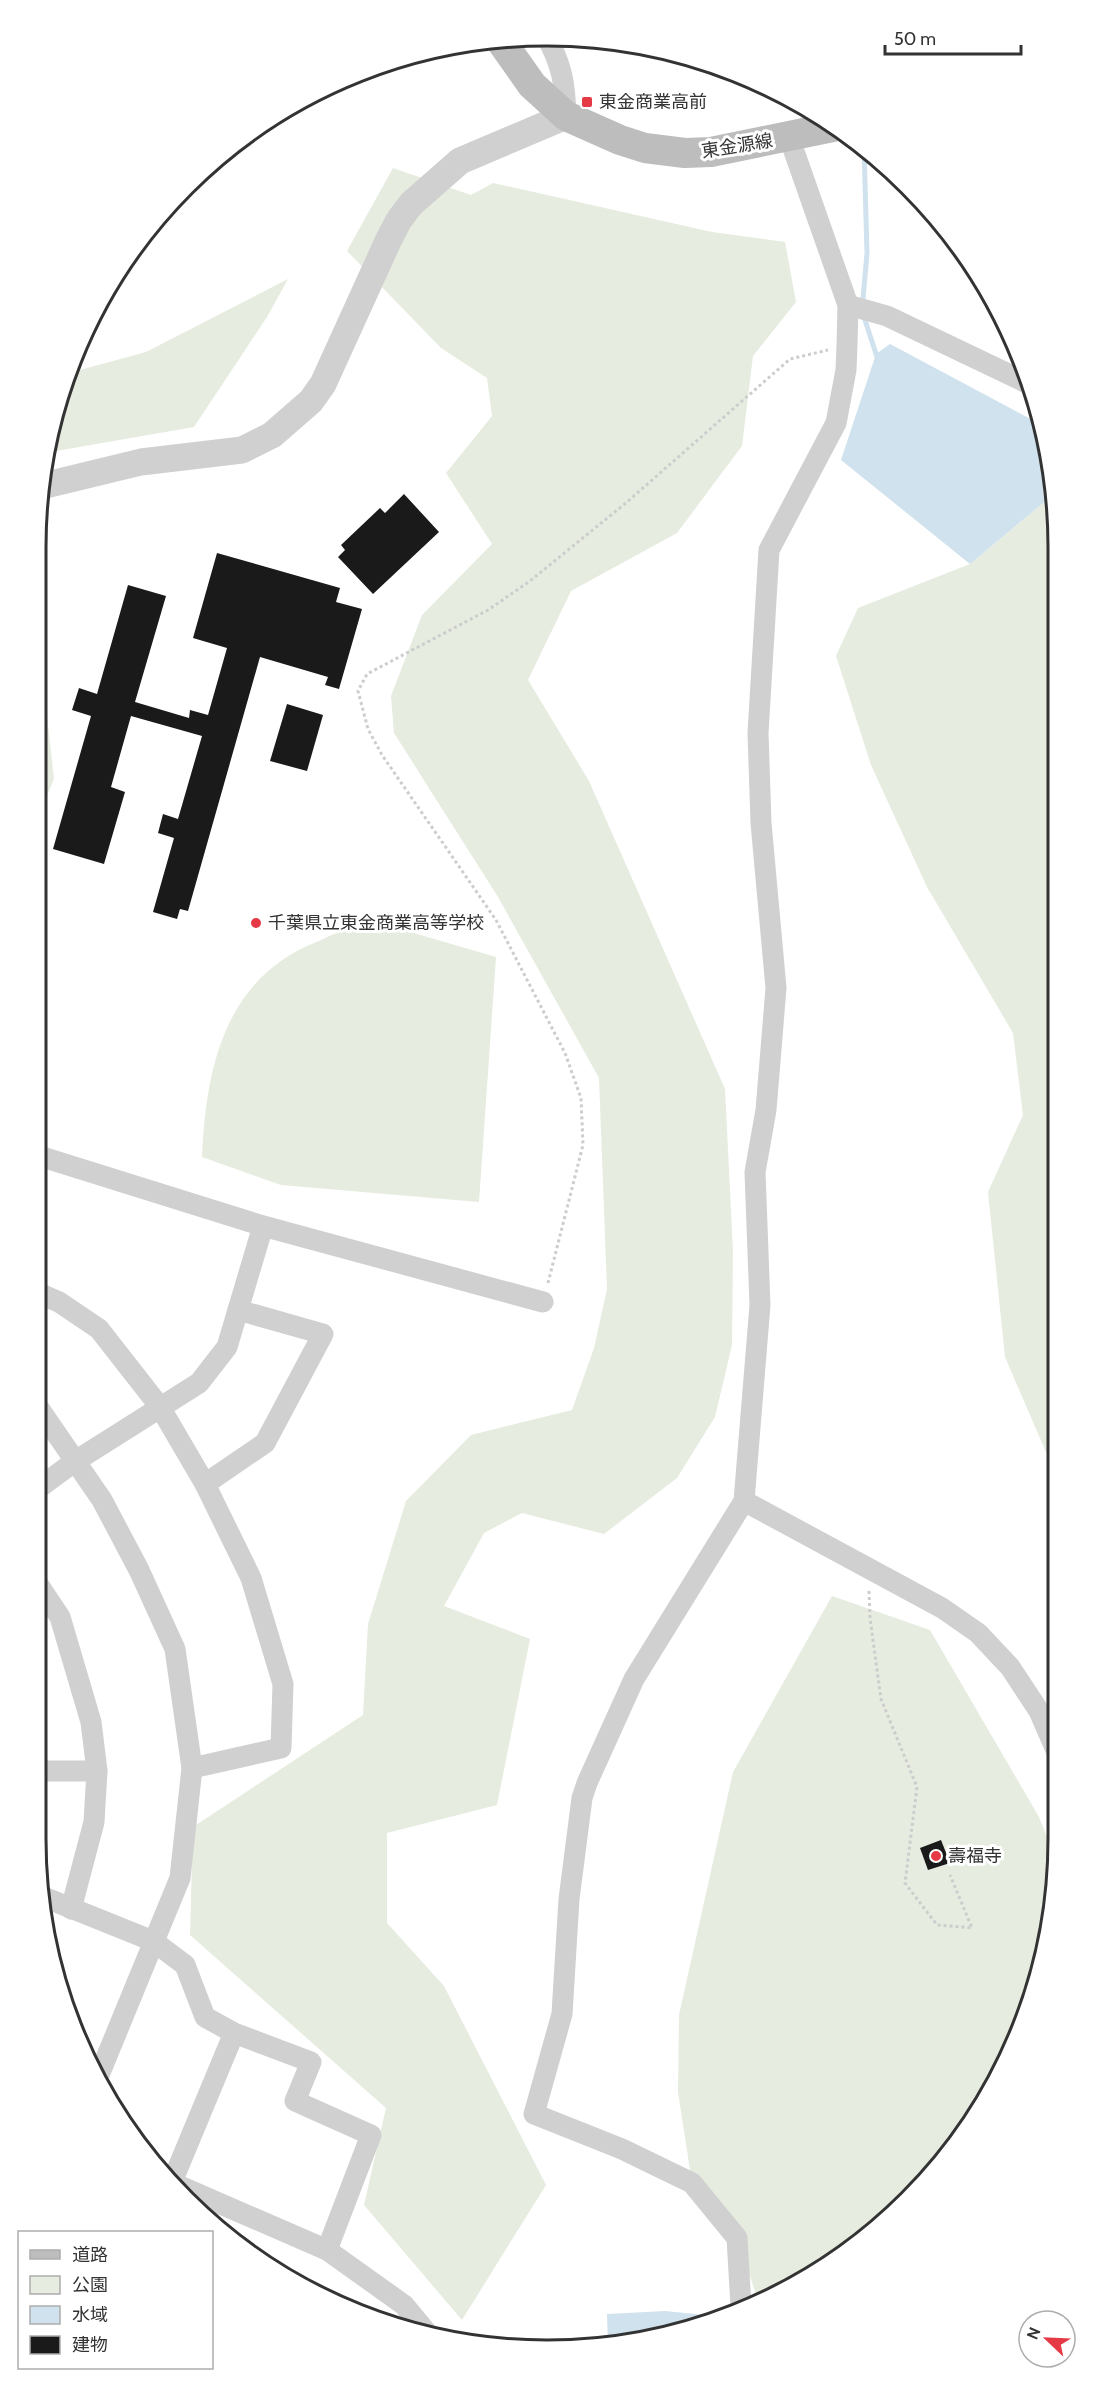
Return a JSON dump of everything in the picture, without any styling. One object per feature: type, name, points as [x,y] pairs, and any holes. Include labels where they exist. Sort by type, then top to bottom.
[{"type":"main road","name":"東金源線","points":[[507,49],[532,85],[566,116],[620,140],[645,148],[685,153],[711,152],[823,129]]},
{"type":"street","points":[[51,484],[141,462],[242,450],[272,435],[311,401],[323,384],[389,239],[411,204],[460,161],[566,116],[565,90],[559,60],[552,46]]},
{"type":"street","points":[[741,2301],[737,2238],[692,2183],[622,2149],[534,2114],[562,2014],[569,1899],[586,1783],[634,1679],[744,1501],[760,1305],[755,1172],[766,1110],[776,988],[761,823],[758,733],[769,550],[836,423],[846,370],[847,345],[848,305],[789,138]]},
{"type":"street","points":[[848,305],[887,316],[1019,379]]},
{"type":"street","points":[[46,1158],[264,1226],[543,1302]]},
{"type":"street","points":[[46,1483],[74,1462],[199,1383],[227,1347],[264,1226]]},
{"type":"street","points":[[46,1296],[60,1302],[99,1329],[160,1407],[205,1484],[251,1578],[283,1684],[281,1748],[192,1768]]},
{"type":"street","points":[[205,1484],[265,1443],[323,1334],[238,1310]]},
{"type":"street","points":[[46,1419],[102,1500],[139,1570],[175,1649],[192,1768],[180,1878],[102,2069]]},
{"type":"street","points":[[744,1501],[942,1608],[978,1633],[1010,1666],[1039,1711],[1048,1732]]},
{"type":"street","points":[[46,1596],[60,1617],[91,1722],[97,1771],[94,1822],[71,1909]]},
{"type":"street","points":[[46,1771],[97,1771]]},
{"type":"street","points":[[51,1900],[153,1941],[185,1965],[205,2018],[234,2033],[311,2062],[295,2101],[371,2135],[327,2250]]},
{"type":"street","points":[[174,2173],[234,2033]]},
{"type":"street","points":[[190,2191],[327,2250],[404,2306],[419,2323]]},
{"type":"path","points":[[543,1302],[583,1145],[581,1098],[565,1053],[501,929],[382,755],[368,729],[358,691],[367,674],[488,610],[530,581],[598,527],[790,360],[847,345]]},
{"type":"path","points":[[869,1568],[870,1618],[881,1699],[917,1787],[905,1883],[938,1925],[972,1929],[950,1875]]},
{"type":"green space","points":[[393,168],[471,195],[493,183],[712,232],[785,242],[796,302],[753,356],[742,446],[677,533],[571,591],[528,680],[589,781],[725,1089],[733,1252],[732,1345],[715,1417],[677,1478],[604,1534],[522,1513],[484,1533],[444,1606],[530,1639],[497,1805],[387,1833],[387,1923],[444,1986],[546,2185],[462,2320],[364,2205],[386,2108],[190,1935],[193,1827],[363,1715],[368,1624],[406,1501],[471,1435],[572,1410],[594,1348],[607,1289],[599,1078],[498,897],[394,733],[391,696],[422,615],[492,544],[446,473],[492,416],[487,378],[441,348],[347,251]]},
{"type":"green space","points":[[288,279],[267,317],[194,427],[56,451],[55,454],[56,450],[64,418],[73,386],[79,370],[146,352]]},
{"type":"green space","points":[[1046,501],[1048,548],[1048,1457],[1005,1357],[988,1192],[1023,1115],[1013,1033],[927,887],[871,765],[836,656],[858,608],[970,564]]},
{"type":"green space","points":[[46,707],[54,779],[46,798]]},
{"type":"green space","points":[[400,929],[496,957],[479,1202],[281,1185],[202,1157],[204,1124],[215,1060],[240,1004],[259,980],[284,959],[336,933]]},
{"type":"green space","points":[[832,1596],[930,1630],[1039,1817],[1048,1840],[1044,1905],[1039,1937],[1022,2001],[997,2061],[964,2118],[924,2170],[878,2216],[826,2256],[756,2295],[737,2238],[692,2183],[678,2092],[679,2015],[733,1772]]},
{"type":"water","points":[[890,344],[1031,419],[1039,450],[1046,501],[970,564],[841,460],[876,354]]},
{"type":"water","points":[[665,2311],[705,2315],[645,2331],[608,2336],[607,2314]]},
{"type":"building","points":[[404,494],[439,532],[373,594],[338,557],[345,550],[341,545],[380,508],[385,513]]},
{"type":"building","points":[[217,553],[340,588],[336,602],[362,609],[339,689],[325,685],[328,677],[260,657],[188,911],[180,909],[177,919],[153,912],[174,838],[158,833],[163,814],[178,819],[202,736],[131,716],[111,787],[125,792],[104,864],[53,849],[91,716],[72,710],[79,688],[97,694],[128,585],[166,596],[135,702],[189,718],[190,710],[208,715],[227,648],[193,638]]},
{"type":"building","points":[[287,704],[323,715],[307,771],[270,761]]},
{"type":"building","points":[[941,1840],[950,1863],[928,1870],[920,1848]]},
{"type":"waterway","points":[[863,299],[867,253],[864,160]]},
{"type":"waterway","points":[[865,320],[878,360]]},
{"type":"place","name":"東金商業高前","points":[[587,102]]},
{"type":"place","name":"千葉県立東金商業高等学校","points":[[256,923]]},
{"type":"place","name":"壽福寺","points":[[936,1856]]}]
